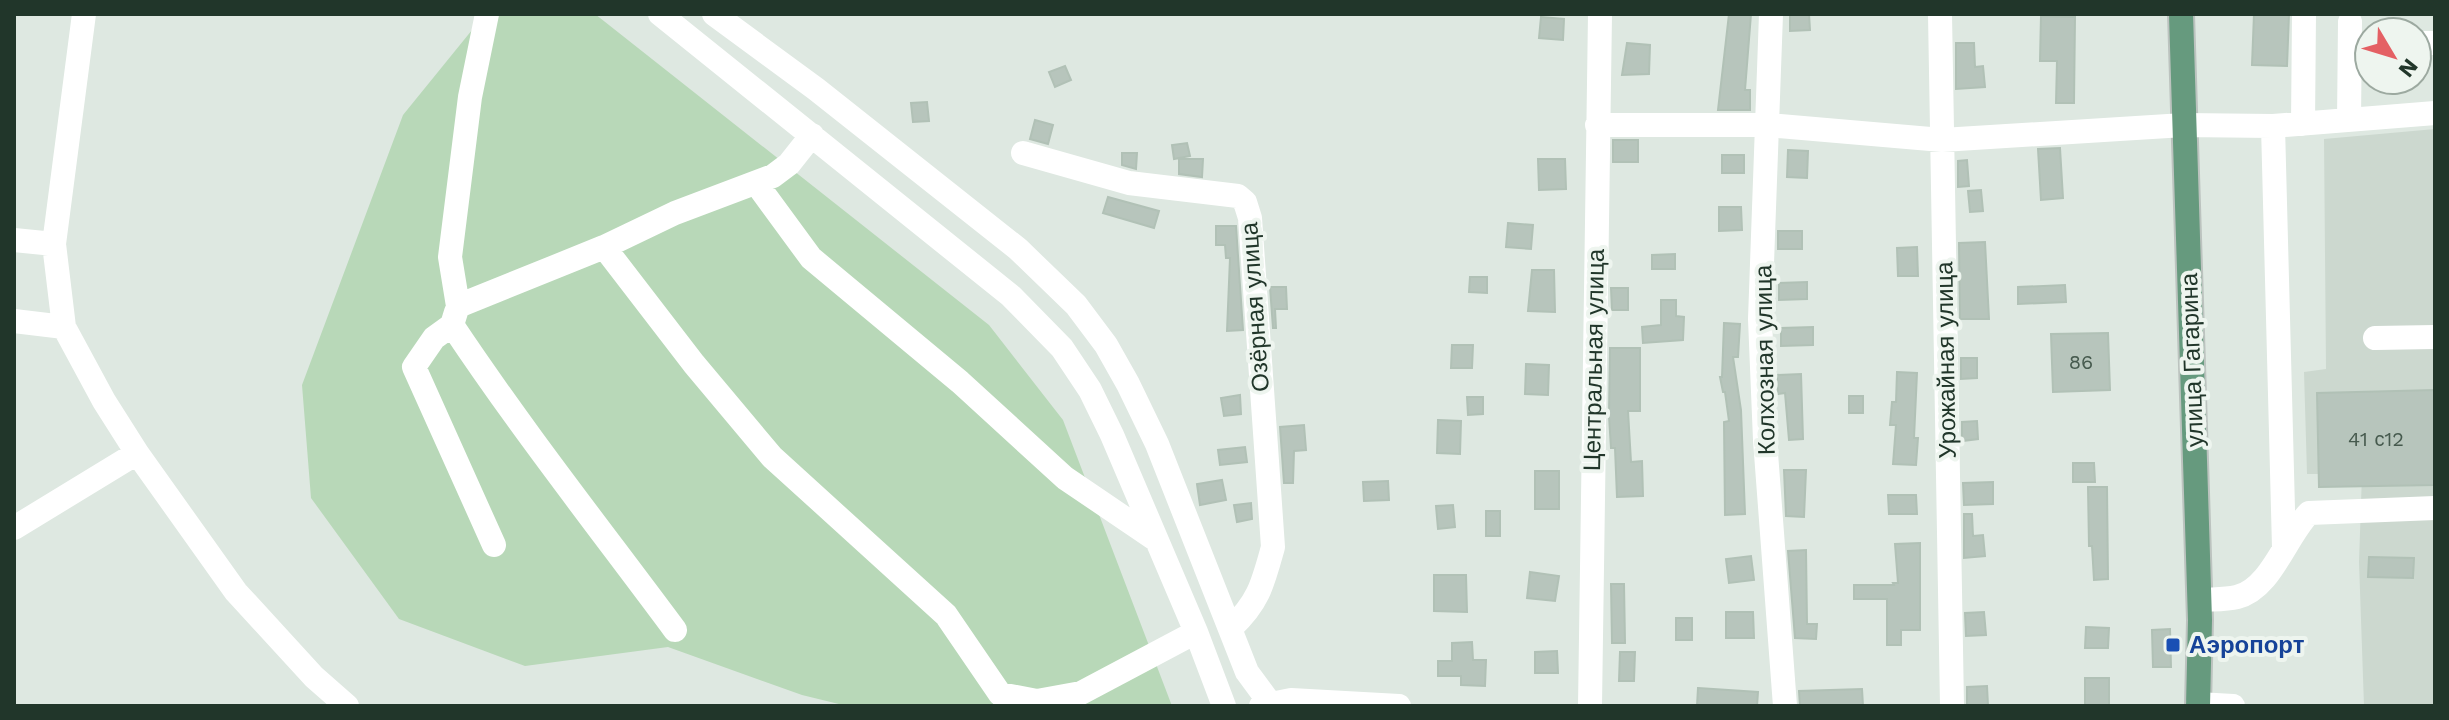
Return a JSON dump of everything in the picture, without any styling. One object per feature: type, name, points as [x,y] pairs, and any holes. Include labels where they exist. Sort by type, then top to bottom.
[{"type":"main road","name":"улица Гагарина","points":[[2181,14],[2200,600],[2198,705]]},
{"type":"street","points":[[84,14],[54,244],[64,327],[104,401],[137,453],[236,592],[274,635],[347,706]]},
{"type":"street","points":[[487,14],[470,97],[450,257],[455,315],[503,402],[675,630]]},
{"type":"street","points":[[660,14],[1011,296],[1062,348],[1090,390],[1112,435],[1224,706]]},
{"type":"street","points":[[714,14],[816,89],[1018,249],[1076,305],[1106,345],[1134,396],[1157,444],[1247,672],[1268,705],[1291,700],[1399,706]]},
{"type":"street","name":"Центральная улица","points":[[1590,706],[1600,14]]},
{"type":"street","name":"Колхозная улица","points":[[1771,14],[1760,319],[1765,440],[1785,706]]},
{"type":"street","name":"Урожайная улица","points":[[1940,14],[1952,706]]},
{"type":"street","points":[[2303,124],[2304,14]]},
{"type":"street","points":[[2349,120],[2353,78]]},
{"type":"street","points":[[1597,125],[1768,125],[1942,140],[2184,125],[2273,126],[2435,113]]},
{"type":"street","points":[[2273,126],[2284,548]]},
{"type":"street","points":[[494,545],[414,367],[434,338],[455,315],[689,207],[773,176],[789,164],[812,135]]},
{"type":"street","name":"Озёрная улица","points":[[1023,153],[1129,183],[1238,196],[1245,202],[1250,218],[1273,547],[1261,590],[1249,612],[1231,628]]},
{"type":"street","points":[[756,183],[811,258],[960,382],[1065,478],[1155,539]]},
{"type":"street","points":[[14,240],[54,244]]},
{"type":"street","points":[[604,247],[694,364],[772,457],[946,615],[1000,694],[1037,701],[1081,693],[1196,632]]},
{"type":"street","points":[[14,321],[64,327]]},
{"type":"street","points":[[2375,338],[2435,337]]},
{"type":"street","points":[[14,528],[137,453]]},
{"type":"street","points":[[2200,600],[2240,597],[2262,582],[2298,524],[2309,513],[2435,508]]},
{"type":"street","points":[[2198,705],[2233,706]]},
{"type":"shaded area","points":[[2435,129],[2435,706],[2364,706],[2359,562],[2362,474],[2307,474],[2304,372],[2326,369],[2324,139]]},
{"type":"green space","points":[[485,14],[595,14],[989,325],[1063,420],[1172,706],[847,706],[802,695],[668,647],[525,666],[399,619],[311,498],[302,385],[403,115]]},
{"type":"building","points":[[1729,14],[1751,14],[1745,90],[1750,90],[1750,110],[1718,110]]},
{"type":"building","points":[[1790,14],[1809,14],[1810,30],[1790,31]]},
{"type":"building","points":[[2254,14],[2289,14],[2287,66],[2252,65]]},
{"type":"building","points":[[2041,16],[2075,17],[2074,103],[2056,103],[2057,61],[2040,61]]},
{"type":"building","points":[[1541,17],[1564,19],[1563,40],[1539,38]]},
{"type":"building","points":[[1627,43],[1650,45],[1649,74],[1622,75]]},
{"type":"building","points":[[1956,43],[1974,43],[1975,67],[1983,66],[1985,87],[1956,89]]},
{"type":"building","points":[[1065,66],[1071,80],[1055,87],[1049,72]]},
{"type":"building","points":[[927,102],[929,121],[913,122],[911,103]]},
{"type":"building","points":[[1035,120],[1053,125],[1048,144],[1030,139]]},
{"type":"building","points":[[1613,140],[1638,140],[1638,162],[1613,162]]},
{"type":"building","points":[[1187,143],[1190,156],[1174,159],[1172,145]]},
{"type":"building","points":[[2060,148],[2063,198],[2041,200],[2038,149]]},
{"type":"building","points":[[1788,150],[1808,151],[1807,178],[1787,177]]},
{"type":"building","points":[[1122,153],[1137,153],[1136,169],[1122,165]]},
{"type":"building","points":[[1722,155],[1744,155],[1744,173],[1722,173]]},
{"type":"building","points":[[1179,159],[1203,159],[1202,177],[1179,174]]},
{"type":"building","points":[[1538,159],[1565,159],[1566,189],[1539,190]]},
{"type":"building","points":[[1967,160],[1969,186],[1958,187],[1958,161]]},
{"type":"building","points":[[1981,190],[1983,211],[1970,212],[1968,191]]},
{"type":"building","points":[[1108,197],[1159,211],[1154,228],[1103,213]]},
{"type":"building","points":[[1719,207],[1741,207],[1742,230],[1719,231]]},
{"type":"building","points":[[1508,223],[1533,225],[1531,249],[1506,247]]},
{"type":"building","points":[[1216,226],[1236,226],[1243,330],[1227,331],[1230,258],[1226,258],[1225,245],[1216,245]]},
{"type":"building","points":[[1778,231],[1802,231],[1802,249],[1778,249]]},
{"type":"building","points":[[1985,242],[1989,319],[1960,319],[1959,243]]},
{"type":"building","points":[[1917,247],[1918,276],[1898,276],[1897,248]]},
{"type":"building","points":[[1675,254],[1675,269],[1652,269],[1652,255]]},
{"type":"building","points":[[1532,270],[1554,270],[1555,312],[1528,311]]},
{"type":"building","points":[[1470,277],[1487,277],[1487,293],[1469,292]]},
{"type":"building","points":[[1807,282],[1807,299],[1779,300],[1779,283]]},
{"type":"building","points":[[2065,285],[2066,302],[2018,304],[2018,287]]},
{"type":"building","points":[[1270,287],[1286,287],[1287,309],[1275,309],[1276,328],[1273,328]]},
{"type":"building","points":[[1611,288],[1628,288],[1628,310],[1612,310]]},
{"type":"building","points":[[1661,300],[1676,300],[1676,316],[1684,317],[1683,340],[1643,343],[1642,327],[1661,325]]},
{"type":"building","points":[[1724,323],[1740,324],[1738,357],[1733,357],[1741,410],[1745,514],[1725,515],[1724,422],[1729,421],[1720,377]]},
{"type":"building","points":[[1813,327],[1813,345],[1781,346],[1781,328]]},
{"type":"building","points":[[2108,333],[2110,390],[2053,392],[2051,334]]},
{"type":"building","points":[[1452,345],[1473,345],[1472,368],[1451,368]]},
{"type":"building","points":[[1610,348],[1640,348],[1640,411],[1628,411],[1631,462],[1642,461],[1643,496],[1617,497],[1615,448],[1611,448],[1609,416]]},
{"type":"building","points":[[1961,358],[1977,358],[1977,378],[1961,379]]},
{"type":"building","points":[[1526,364],[1549,365],[1548,395],[1525,394]]},
{"type":"building","points":[[1897,372],[1917,373],[1916,465],[1893,464],[1896,425],[1890,425],[1892,402],[1896,402]]},
{"type":"building","points":[[1801,374],[1803,439],[1789,440],[1785,393],[1778,394],[1777,375]]},
{"type":"building","points":[[2435,390],[2435,485],[2319,487],[2317,393]]},
{"type":"building","points":[[1240,395],[1241,414],[1224,416],[1221,398]]},
{"type":"building","points":[[1849,396],[1863,396],[1863,413],[1849,413]]},
{"type":"building","points":[[1467,397],[1483,397],[1483,414],[1468,415]]},
{"type":"building","points":[[1438,420],[1461,421],[1460,454],[1437,453]]},
{"type":"building","points":[[1977,421],[1978,439],[1962,441],[1962,422]]},
{"type":"building","points":[[1304,425],[1306,450],[1294,451],[1293,483],[1284,483],[1280,427]]},
{"type":"building","points":[[1245,447],[1247,462],[1220,465],[1218,450]]},
{"type":"building","points":[[2073,463],[2094,463],[2095,482],[2073,482]]},
{"type":"building","points":[[1784,470],[1806,470],[1804,517],[1786,516]]},
{"type":"building","points":[[1535,471],[1559,471],[1559,509],[1535,509]]},
{"type":"building","points":[[1222,480],[1226,500],[1200,505],[1197,484]]},
{"type":"building","points":[[1388,481],[1389,500],[1364,501],[1363,482]]},
{"type":"building","points":[[1993,482],[1993,504],[1964,505],[1963,483]]},
{"type":"building","points":[[2088,487],[2107,487],[2108,579],[2094,580],[2092,546],[2089,546]]},
{"type":"building","points":[[1888,495],[1916,495],[1917,514],[1889,514]]},
{"type":"building","points":[[1251,503],[1252,519],[1237,522],[1234,505]]},
{"type":"building","points":[[1453,505],[1455,527],[1438,529],[1436,506]]},
{"type":"building","points":[[1486,511],[1500,511],[1500,536],[1486,536]]},
{"type":"building","points":[[1964,514],[1972,514],[1973,536],[1983,535],[1985,556],[1964,558]]},
{"type":"building","points":[[1920,543],[1920,630],[1901,630],[1901,645],[1887,645],[1887,599],[1854,599],[1854,585],[1898,583],[1895,544]]},
{"type":"building","points":[[1806,550],[1807,624],[1817,624],[1816,639],[1795,638],[1788,551]]},
{"type":"building","points":[[1751,556],[1754,580],[1729,583],[1726,559]]},
{"type":"building","points":[[2369,557],[2414,558],[2413,578],[2368,577]]},
{"type":"building","points":[[1530,572],[1559,576],[1555,601],[1527,598]]},
{"type":"building","points":[[1434,575],[1466,575],[1467,612],[1434,611]]},
{"type":"building","points":[[1611,584],[1624,584],[1625,643],[1612,643]]},
{"type":"building","points":[[1726,612],[1753,612],[1754,638],[1726,638]]},
{"type":"building","points":[[1984,612],[1986,635],[1966,636],[1965,613]]},
{"type":"building","points":[[1676,618],[1692,618],[1692,640],[1676,640]]},
{"type":"building","points":[[2086,627],[2109,628],[2108,648],[2085,648]]},
{"type":"building","points":[[2170,629],[2171,667],[2153,667],[2152,630]]},
{"type":"building","points":[[1472,642],[1473,660],[1486,660],[1485,686],[1461,685],[1461,676],[1438,676],[1438,661],[1452,661],[1452,643]]},
{"type":"building","points":[[1557,651],[1558,673],[1535,673],[1535,652]]},
{"type":"building","points":[[1620,652],[1635,652],[1634,681],[1619,681]]},
{"type":"building","points":[[2085,678],[2109,678],[2109,705],[2085,705]]},
{"type":"building","points":[[1987,686],[1988,706],[1967,706],[1967,687]]},
{"type":"building","points":[[1698,688],[1758,692],[1757,706],[1697,706]]},
{"type":"building","points":[[1862,689],[1863,706],[1800,706],[1799,691]]},
{"type":"place","name":"Аэропорт","points":[[2173,645]]}]
